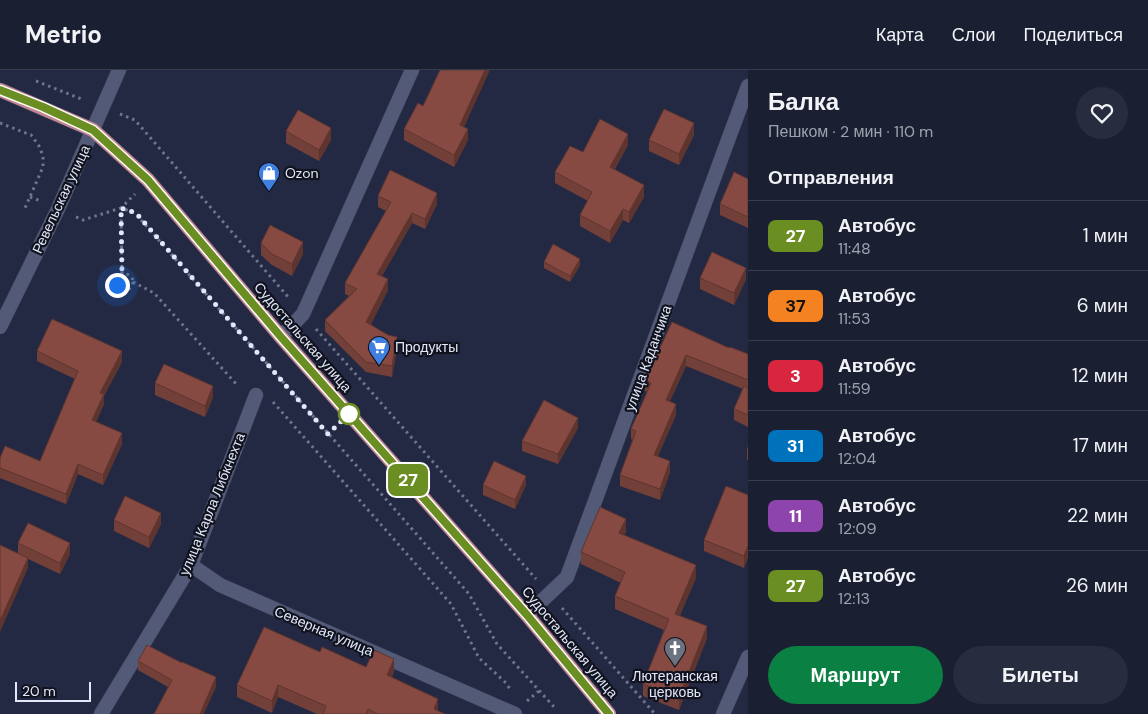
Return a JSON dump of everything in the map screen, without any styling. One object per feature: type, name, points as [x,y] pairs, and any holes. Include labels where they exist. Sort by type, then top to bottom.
[{"type":"highway","name":"Судостальская улица","points":[[0,90],[93,130],[148,180],[281,337],[527,615],[608,714]]},
{"type":"street","name":"Ревельская улица","points":[[0,327],[58,209],[119,70]]},
{"type":"street","points":[[281,337],[303,314],[412,70]]},
{"type":"street","name":"улица Каданчика","points":[[527,615],[567,577],[748,86]]},
{"type":"street","name":"улица Карла Либкнехта","points":[[102,714],[191,565],[256,395]]},
{"type":"street","name":"Северная улица","points":[[191,565],[220,586],[519,709]]},
{"type":"street","points":[[723,714],[748,657]]},
{"type":"path","points":[[34,80],[135,120],[655,714]]},
{"type":"path","points":[[0,123],[31,135],[43,156],[43,167],[25,208]]},
{"type":"path","points":[[84,220],[121,208],[136,213],[469,594],[497,644],[554,708]]},
{"type":"path","points":[[121,208],[122,274],[117,280],[119,288],[124,290],[129,289],[133,282]]},
{"type":"path","points":[[122,274],[129,276],[133,282],[154,294],[240,388],[274,402],[451,604],[479,658],[506,683],[511,692]]},
{"type":"path","points":[[519,709],[539,691]]},
{"type":"building","points":[[440,70],[485,70],[460,125],[468,129],[454,155],[404,129],[418,103],[423,106]]},
{"type":"building","points":[[664,109],[694,123],[679,154],[649,140]]},
{"type":"building","points":[[298,110],[331,128],[319,150],[286,131]]},
{"type":"building","points":[[600,119],[628,134],[610,167],[644,185],[629,212],[623,209],[610,231],[580,215],[592,192],[555,172],[570,146],[583,152]]},
{"type":"building","points":[[390,170],[437,193],[425,219],[412,213],[377,274],[388,279],[366,322],[388,335],[397,337],[392,366],[366,362],[325,320],[357,289],[345,283],[391,202],[378,196]]},
{"type":"building","points":[[734,172],[748,179],[748,217],[720,204]]},
{"type":"building","points":[[270,225],[303,242],[292,264],[272,254],[261,243]]},
{"type":"building","points":[[553,244],[580,259],[570,276],[544,262]]},
{"type":"building","points":[[712,252],[746,268],[734,293],[700,278]]},
{"type":"building","points":[[52,319],[122,351],[100,393],[104,394],[92,420],[122,433],[103,475],[78,464],[66,494],[0,468],[0,458],[5,446],[40,461],[78,371],[37,351]]},
{"type":"building","points":[[672,322],[729,348],[748,354],[748,380],[686,355],[666,400],[676,404],[654,455],[670,461],[660,489],[620,475],[636,431],[631,429],[651,383],[645,380]]},
{"type":"building","points":[[164,364],[213,386],[205,406],[155,383]]},
{"type":"building","points":[[744,386],[748,388],[748,415],[734,409]]},
{"type":"building","points":[[544,400],[578,418],[558,454],[522,441]]},
{"type":"building","points":[[494,461],[526,476],[515,500],[483,485]]},
{"type":"building","points":[[726,486],[748,495],[748,546],[744,556],[704,540]]},
{"type":"building","points":[[125,496],[161,513],[149,537],[114,520]]},
{"type":"building","points":[[600,507],[626,519],[619,533],[696,565],[675,614],[707,626],[679,697],[643,684],[669,619],[615,596],[625,572],[581,552]]},
{"type":"building","points":[[28,523],[70,543],[60,563],[18,543]]},
{"type":"building","points":[[0,545],[28,558],[0,621]]},
{"type":"building","points":[[264,627],[320,652],[322,647],[366,667],[374,650],[394,659],[387,675],[438,699],[434,709],[445,714],[378,714],[368,709],[366,714],[323,714],[326,706],[278,685],[272,701],[237,685]]},
{"type":"building","points":[[147,645],[182,663],[216,677],[200,714],[154,714],[172,680],[138,661]]},
{"type":"bus line","name":"27","points":[[0,90],[93,130],[148,180],[281,337],[527,615],[609,714]]},
{"type":"place","name":"Ozon","points":[[269,192]]},
{"type":"place","name":"Продукты","points":[[379,366]]},
{"type":"place","name":"Лютеранская церковь","points":[[675,667]]},
{"type":"route","points":[[117,285],[117,280],[122,274],[121,208],[136,213],[328,434],[349,414]]}]
